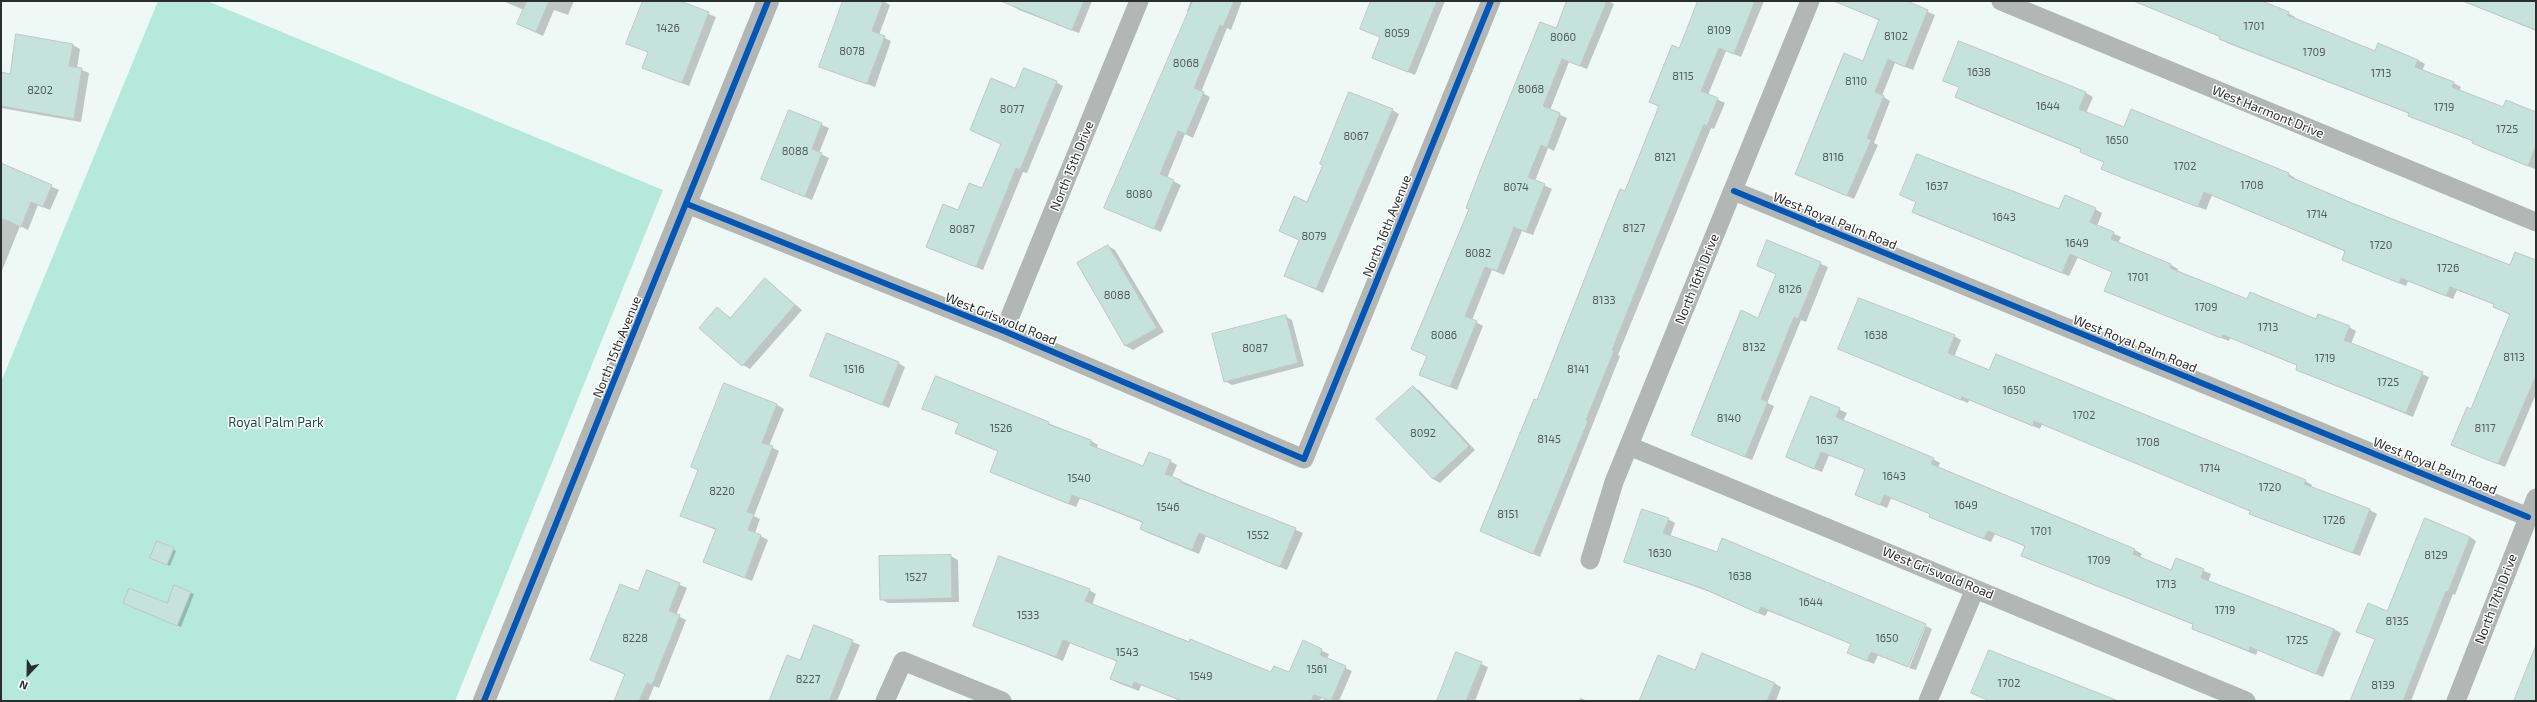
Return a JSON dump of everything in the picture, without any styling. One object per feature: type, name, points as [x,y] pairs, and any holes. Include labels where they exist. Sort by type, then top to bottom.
[{"type":"street","name":"North 15th Avenue","points":[[484,701],[688,204],[768,1]]},
{"type":"street","name":"North 15th Drive","points":[[1004,331],[1140,1]]},
{"type":"street","name":"North 16th Avenue","points":[[1304,459],[1490,1]]},
{"type":"street","name":"North 16th Drive","points":[[1590,560],[1614,482],[1734,191],[1810,1]]},
{"type":"street","name":"West Harmont Drive","points":[[2001,1],[2536,222]]},
{"type":"street","name":"West Royal Palm Road","points":[[1734,191],[2528,516]]},
{"type":"street","name":"West Griswold Road","points":[[688,204],[1004,331],[1304,459]]},
{"type":"street","name":"West Griswold Road","points":[[1629,446],[2246,701]]},
{"type":"street","name":"North 17th Drive","points":[[2456,701],[2536,498]]},
{"type":"street","points":[[1928,701],[1975,589]]},
{"type":"street","points":[[886,701],[903,661],[1002,701]]},
{"type":"green space","name":"Royal Palm Park","points":[[158,1],[207,1],[663,190],[455,701],[1,701],[1,382]]},
{"type":"building","points":[[527,1],[549,1],[536,32],[517,24]]},
{"type":"building","points":[[643,1],[680,1],[709,12],[682,83],[642,68],[648,52],[626,44]]},
{"type":"building","points":[[843,1],[883,1],[872,31],[885,36],[867,84],[819,67]]},
{"type":"building","points":[[1001,1],[1084,1],[1072,30]]},
{"type":"building","points":[[1193,1],[1234,1],[1223,27],[1220,25],[1194,88],[1204,92],[1186,134],[1178,131],[1160,174],[1174,180],[1154,229],[1104,208]]},
{"type":"building","points":[[1371,1],[1437,1],[1408,72],[1372,58],[1380,37],[1360,29]]},
{"type":"building","points":[[1567,1],[1607,1],[1580,66],[1562,59],[1543,106],[1560,113],[1547,148],[1541,145],[1528,177],[1545,184],[1526,232],[1514,227],[1497,271],[1485,267],[1465,316],[1477,321],[1450,387],[1419,375],[1427,356],[1411,349],[1469,209],[1466,208],[1540,22],[1556,28]]},
{"type":"building","points":[[1698,1],[1755,1],[1734,54],[1719,48],[1701,91],[1718,98],[1707,126],[1704,124],[1646,265],[1612,350],[1614,351],[1586,420],[1588,421],[1533,554],[1480,531],[1534,399],[1537,400],[1620,189],[1625,191],[1659,106],[1649,102],[1672,45],[1679,48]]},
{"type":"building","points":[[1834,1],[1907,1],[1928,10],[1905,67],[1888,59],[1875,92],[1884,96],[1867,138],[1871,140],[1847,196],[1795,174],[1844,53],[1863,61],[1879,20]]},
{"type":"building","points":[[2134,1],[2262,1],[2289,12],[2287,15],[2375,51],[2378,43],[2418,60],[2415,67],[2454,82],[2452,87],[2503,107],[2506,100],[2536,112],[2536,145],[2528,166],[2472,143],[2473,141],[2408,116],[2409,113],[2219,39],[2220,37]]},
{"type":"building","points":[[2536,1],[2536,30],[2465,2]]},
{"type":"building","points":[[16,34],[73,44],[69,66],[82,68],[74,119],[1,106],[1,72],[10,74]]},
{"type":"building","points":[[1959,41],[2086,92],[2079,109],[2124,127],[2131,109],[2289,173],[2288,176],[2354,204],[2510,265],[2515,252],[2536,260],[2536,376],[2498,464],[2451,445],[2467,407],[2471,409],[2510,314],[2493,307],[2494,304],[2450,287],[2446,296],[2401,278],[2399,283],[2342,260],[2345,251],[2204,192],[2198,207],[2133,182],[2101,169],[2104,162],[2080,152],[2081,149],[1955,97],[1959,87],[1943,81]]},
{"type":"building","points":[[1024,68],[1057,81],[1020,170],[1016,168],[976,267],[926,247],[943,204],[958,210],[969,183],[982,188],[1001,144],[970,130],[991,78],[1015,88]]},
{"type":"building","points":[[1349,92],[1393,109],[1316,289],[1284,276],[1299,240],[1279,231],[1294,196],[1307,202],[1323,165],[1320,164]]},
{"type":"building","points":[[789,110],[822,123],[812,149],[822,153],[805,197],[761,179]]},
{"type":"building","points":[[1917,154],[2059,209],[2065,195],[2096,208],[2090,222],[2114,232],[2111,239],[2171,264],[2170,268],[2247,299],[2250,292],[2316,319],[2318,314],[2350,326],[2344,340],[2423,372],[2406,413],[2296,370],[2297,365],[2223,335],[2221,338],[2104,291],[2112,272],[2070,254],[2062,273],[1912,212],[1916,202],[1900,195]]},
{"type":"building","points":[[1,163],[52,185],[43,207],[31,202],[21,227],[1,218]]},
{"type":"building","points":[[1767,240],[1821,262],[1798,319],[1794,317],[1761,399],[1768,402],[1745,457],[1691,435],[1741,310],[1758,318],[1776,274],[1757,266]]},
{"type":"building","points":[[1108,245],[1157,328],[1125,346],[1077,263]]},
{"type":"building","points":[[765,278],[795,305],[742,366],[699,328],[717,307],[730,318]]},
{"type":"building","points":[[1859,298],[1955,335],[1948,353],[1989,370],[1996,354],[2306,480],[2304,484],[2370,509],[2353,553],[2249,514],[2250,511],[2034,421],[2033,426],[1962,397],[1961,400],[1838,349]]},
{"type":"building","points":[[1286,315],[1298,363],[1224,382],[1212,334]]},
{"type":"building","points":[[827,333],[899,362],[882,405],[810,376]]},
{"type":"building","points":[[936,376],[1049,422],[1048,424],[1091,440],[1090,445],[1143,466],[1149,452],[1171,460],[1165,474],[1181,480],[1180,482],[1296,528],[1280,567],[1199,533],[1192,550],[1140,529],[1143,522],[1102,506],[1072,495],[1069,504],[990,472],[998,451],[955,433],[959,423],[922,409]]},
{"type":"building","points":[[724,383],[777,404],[762,443],[773,446],[747,512],[754,514],[748,530],[761,535],[745,578],[703,562],[716,529],[680,516],[698,470],[691,467]]},
{"type":"building","points":[[1413,386],[1469,446],[1433,479],[1376,419]]},
{"type":"building","points":[[1811,396],[1840,408],[1836,417],[1934,458],[1931,464],[2135,549],[2133,554],[2171,570],[2176,558],[2204,569],[2201,578],[2334,629],[2316,674],[2250,647],[2249,651],[2192,629],[2193,624],[2021,556],[2025,546],[1988,531],[1984,539],[1929,517],[1930,514],[1884,495],[1880,505],[1855,495],[1865,469],[1821,452],[1814,469],[1786,457]]},
{"type":"building","points":[[1642,509],[1669,518],[1663,533],[1717,552],[1722,538],[1926,624],[1908,667],[1871,652],[1867,661],[1847,653],[1851,644],[1761,607],[1758,613],[1702,588],[1624,562]]},
{"type":"building","points":[[2425,518],[2470,537],[2448,592],[2446,591],[2403,701],[2350,701],[2375,639],[2356,632],[2368,603],[2387,611]]},
{"type":"building","points":[[157,541],[174,548],[167,565],[150,558]]},
{"type":"building","points":[[951,555],[952,598],[880,600],[879,556]]},
{"type":"building","points":[[999,556],[1090,589],[1085,601],[1189,642],[1190,639],[1271,672],[1274,666],[1289,672],[1303,640],[1322,649],[1320,655],[1346,666],[1331,701],[1314,695],[1311,701],[1182,701],[1134,682],[1132,687],[1110,679],[1117,661],[1063,640],[1056,657],[973,626]]},
{"type":"building","points":[[647,570],[680,583],[669,611],[680,615],[652,685],[647,683],[639,701],[614,701],[625,674],[590,660],[620,584],[638,591]]},
{"type":"building","points":[[174,585],[191,592],[177,626],[123,603],[129,588],[167,603]]},
{"type":"building","points":[[814,625],[853,640],[829,701],[769,701],[787,655],[800,660]]},
{"type":"building","points":[[2535,648],[2536,701],[2514,701]]},
{"type":"building","points":[[1989,650],[2116,701],[1990,701],[1971,693]]},
{"type":"building","points":[[1456,652],[1482,662],[1466,701],[1437,701]]},
{"type":"building","points":[[1702,653],[1775,683],[1767,701],[1639,701],[1658,655],[1695,670]]},
{"type":"cycle path","points":[[484,701],[768,1]]},
{"type":"cycle path","points":[[687,204],[1004,331],[1304,459],[1491,1]]},
{"type":"cycle path","points":[[1734,191],[2528,517]]}]
